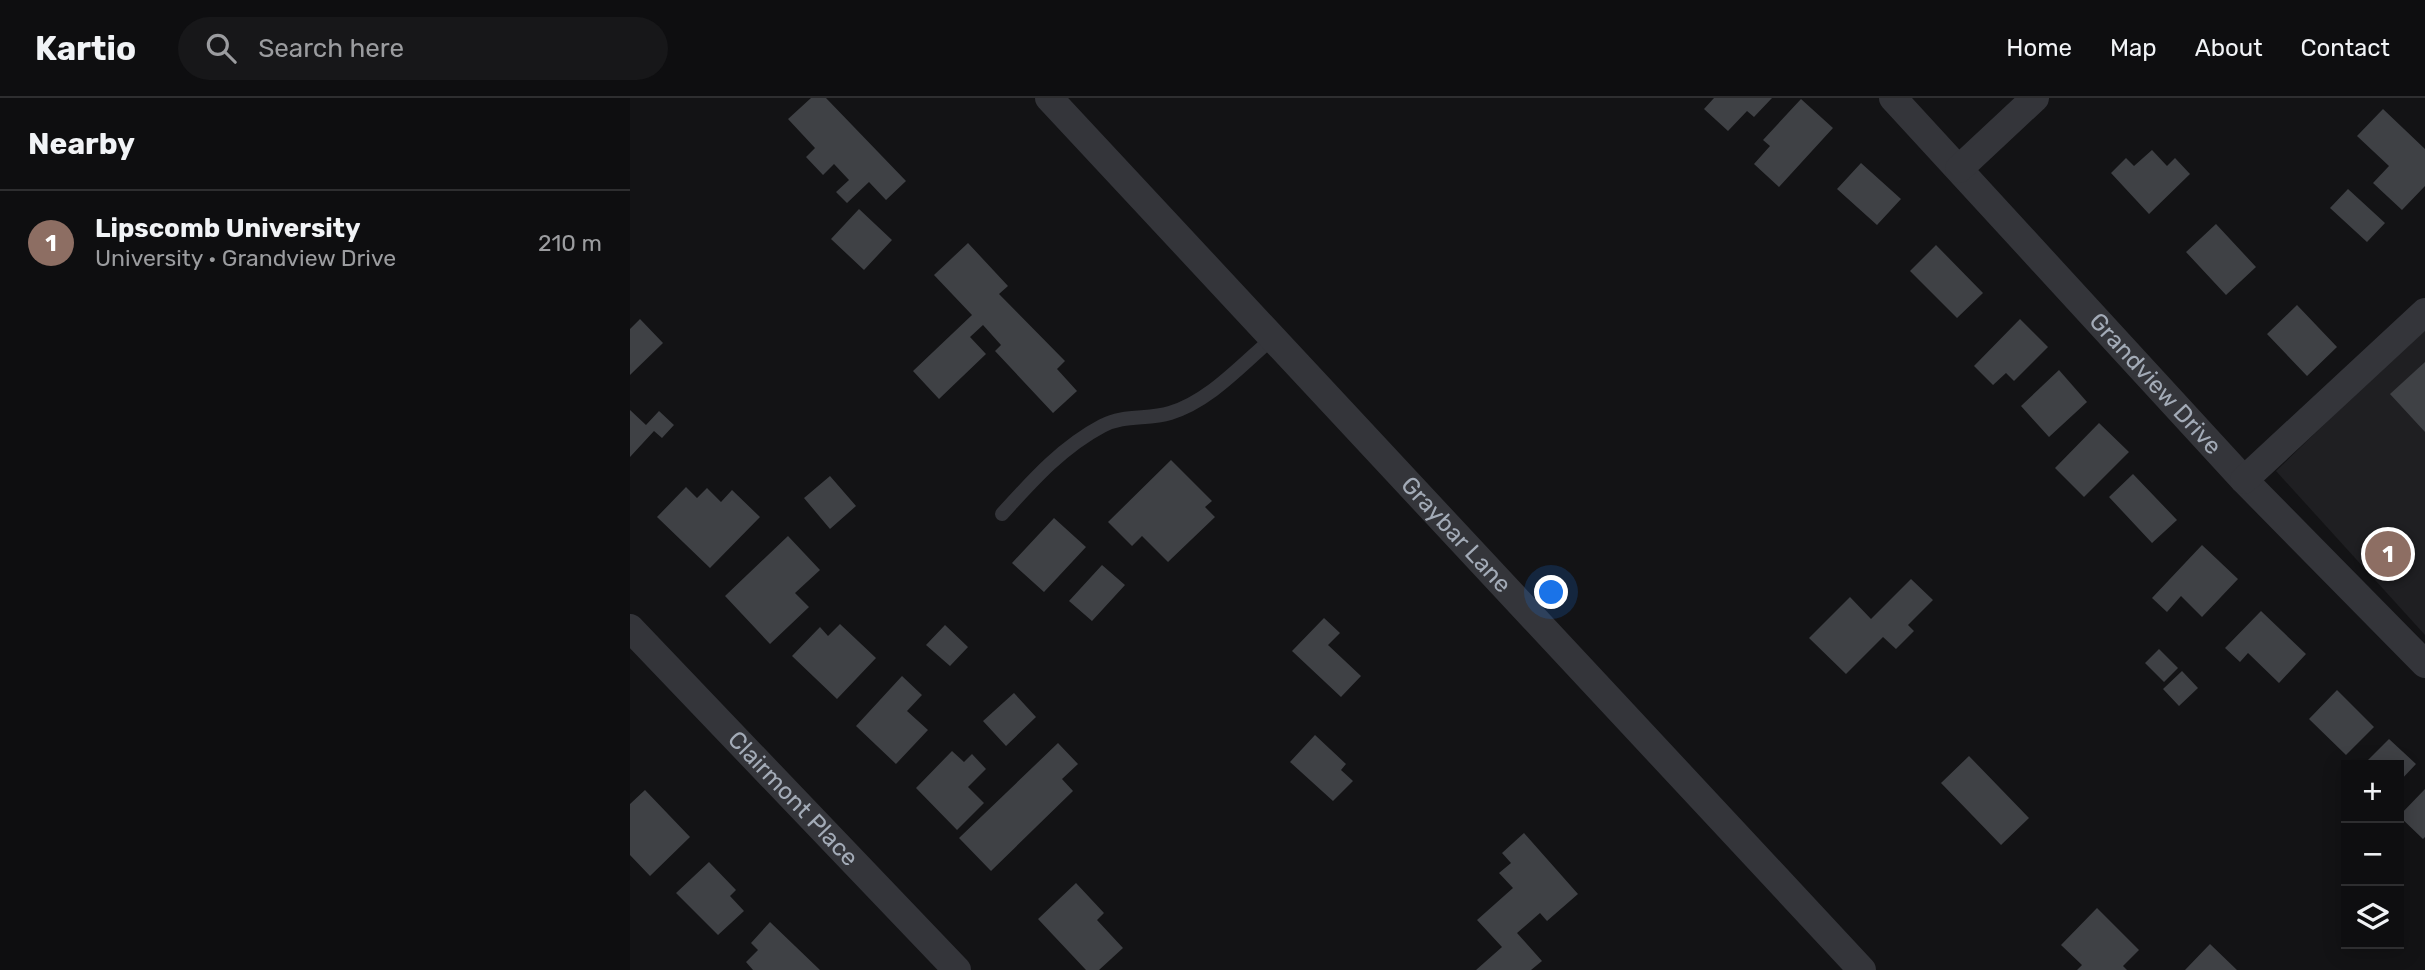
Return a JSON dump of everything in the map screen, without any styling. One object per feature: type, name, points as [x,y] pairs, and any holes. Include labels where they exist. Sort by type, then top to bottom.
[{"type":"street","name":"Graybar Lane","points":[[1049,98],[1862,970]]},
{"type":"street","name":"Grandview Drive","points":[[1894,98],[2244,480],[2425,664]]},
{"type":"street","points":[[1959,169],[2035,98]]},
{"type":"street","points":[[2244,480],[2425,312]]},
{"type":"street","name":"Clairmont Place","points":[[630,628],[957,970]]},
{"type":"lane","points":[[1002,514],[1052,461],[1103,425],[1131,416],[1169,414],[1202,398],[1273,338]]},
{"type":"shaded area","points":[[2425,327],[2425,635],[2276,471]]},
{"type":"building","points":[[811,98],[826,98],[906,181],[886,200],[869,182],[847,203],[836,192],[849,180],[834,164],[823,175],[806,157],[815,148],[788,119]]},
{"type":"building","points":[[1714,98],[1772,98],[1754,117],[1747,111],[1728,131],[1704,109]]},
{"type":"building","points":[[1801,99],[1833,128],[1779,187],[1754,164],[1770,146],[1763,140]]},
{"type":"building","points":[[2383,109],[2425,149],[2425,186],[2402,210],[2373,183],[2389,166],[2357,136]]},
{"type":"building","points":[[2152,150],[2167,166],[2175,158],[2190,174],[2149,214],[2111,173],[2126,158],[2134,166]]},
{"type":"building","points":[[1861,163],[1901,199],[1877,225],[1837,189]]},
{"type":"building","points":[[2348,189],[2385,223],[2367,242],[2330,208]]},
{"type":"building","points":[[859,209],[892,240],[864,270],[831,239]]},
{"type":"building","points":[[2216,224],[2256,267],[2226,295],[2186,252]]},
{"type":"building","points":[[968,243],[1008,286],[999,294],[1065,361],[1057,369],[1077,391],[1053,413],[995,351],[1001,345],[983,325],[970,337],[986,354],[939,399],[913,371],[972,315],[934,275]]},
{"type":"building","points":[[1936,245],[1983,293],[1957,318],[1910,271]]},
{"type":"building","points":[[2297,305],[2337,347],[2307,376],[2267,334]]},
{"type":"building","points":[[640,319],[663,343],[630,375],[630,329]]},
{"type":"building","points":[[2020,319],[2048,347],[2014,381],[2006,373],[1993,385],[1974,366]]},
{"type":"building","points":[[2425,362],[2425,432],[2390,394]]},
{"type":"building","points":[[2059,370],[2087,402],[2049,437],[2021,406]]},
{"type":"building","points":[[630,410],[646,425],[659,411],[674,425],[662,438],[654,431],[630,457]]},
{"type":"building","points":[[2099,423],[2129,452],[2084,497],[2055,468]]},
{"type":"building","points":[[1171,460],[1212,501],[1205,507],[1215,517],[1168,562],[1142,536],[1132,546],[1108,522]]},
{"type":"building","points":[[2133,474],[2177,520],[2152,543],[2109,497]]},
{"type":"building","points":[[830,476],[856,506],[830,529],[804,498]]},
{"type":"building","points":[[686,487],[697,498],[707,488],[721,502],[732,490],[760,517],[710,568],[657,517]]},
{"type":"building","points":[[1054,518],[1086,547],[1044,592],[1012,563]]},
{"type":"building","points":[[788,536],[820,570],[795,593],[809,607],[770,644],[725,596]]},
{"type":"building","points":[[2202,545],[2238,579],[2202,617],[2181,596],[2167,612],[2152,598]]},
{"type":"building","points":[[1102,565],[1125,585],[1092,621],[1069,601]]},
{"type":"building","points":[[1911,579],[1933,600],[1908,625],[1914,631],[1896,649],[1883,637],[1846,674],[1809,638],[1850,597],[1871,619]]},
{"type":"building","points":[[2261,611],[2306,654],[2279,683],[2248,653],[2240,662],[2225,648]]},
{"type":"building","points":[[1324,618],[1340,633],[1328,645],[1361,676],[1341,697],[1292,651]]},
{"type":"building","points":[[840,624],[876,658],[837,699],[792,656],[820,627],[828,636]]},
{"type":"building","points":[[945,625],[968,647],[950,666],[926,645]]},
{"type":"building","points":[[2159,649],[2178,668],[2164,682],[2145,663]]},
{"type":"building","points":[[2182,671],[2198,688],[2179,706],[2163,689]]},
{"type":"building","points":[[902,676],[922,695],[907,711],[928,730],[896,764],[856,726]]},
{"type":"building","points":[[2337,690],[2374,727],[2346,755],[2309,719]]},
{"type":"building","points":[[1014,693],[1036,717],[1006,746],[983,721]]},
{"type":"building","points":[[1315,735],[1346,764],[1341,770],[1353,781],[1333,801],[1290,762]]},
{"type":"building","points":[[2389,739],[2416,764],[2404,777],[2404,760],[2368,760]]},
{"type":"building","points":[[1058,743],[1078,764],[1062,779],[1073,791],[991,871],[959,838]]},
{"type":"building","points":[[952,751],[964,762],[972,754],[986,769],[968,787],[984,803],[957,830],[916,788]]},
{"type":"building","points":[[1969,756],[2029,818],[2001,845],[1941,783]]},
{"type":"building","points":[[2425,789],[2423,839],[2404,821],[2404,811]]},
{"type":"building","points":[[645,790],[690,837],[650,876],[630,855],[630,804]]},
{"type":"building","points":[[1524,833],[1578,894],[1547,921],[1540,913],[1517,933],[1542,961],[1531,970],[1476,970],[1502,947],[1477,920],[1513,888],[1499,873],[1511,863],[1502,853]]},
{"type":"building","points":[[709,862],[736,890],[730,896],[744,911],[718,935],[676,893]]},
{"type":"building","points":[[1076,883],[1104,913],[1097,920],[1123,948],[1099,970],[1086,970],[1038,919]]},
{"type":"building","points":[[2097,908],[2139,950],[2123,966],[2127,970],[2077,970],[2082,965],[2061,945]]},
{"type":"building","points":[[770,922],[820,970],[753,970],[746,962],[758,950],[751,943]]},
{"type":"building","points":[[2210,944],[2237,970],[2185,970]]},
{"type":"place","name":"Lipscomb University","points":[[2388,554]]}]
